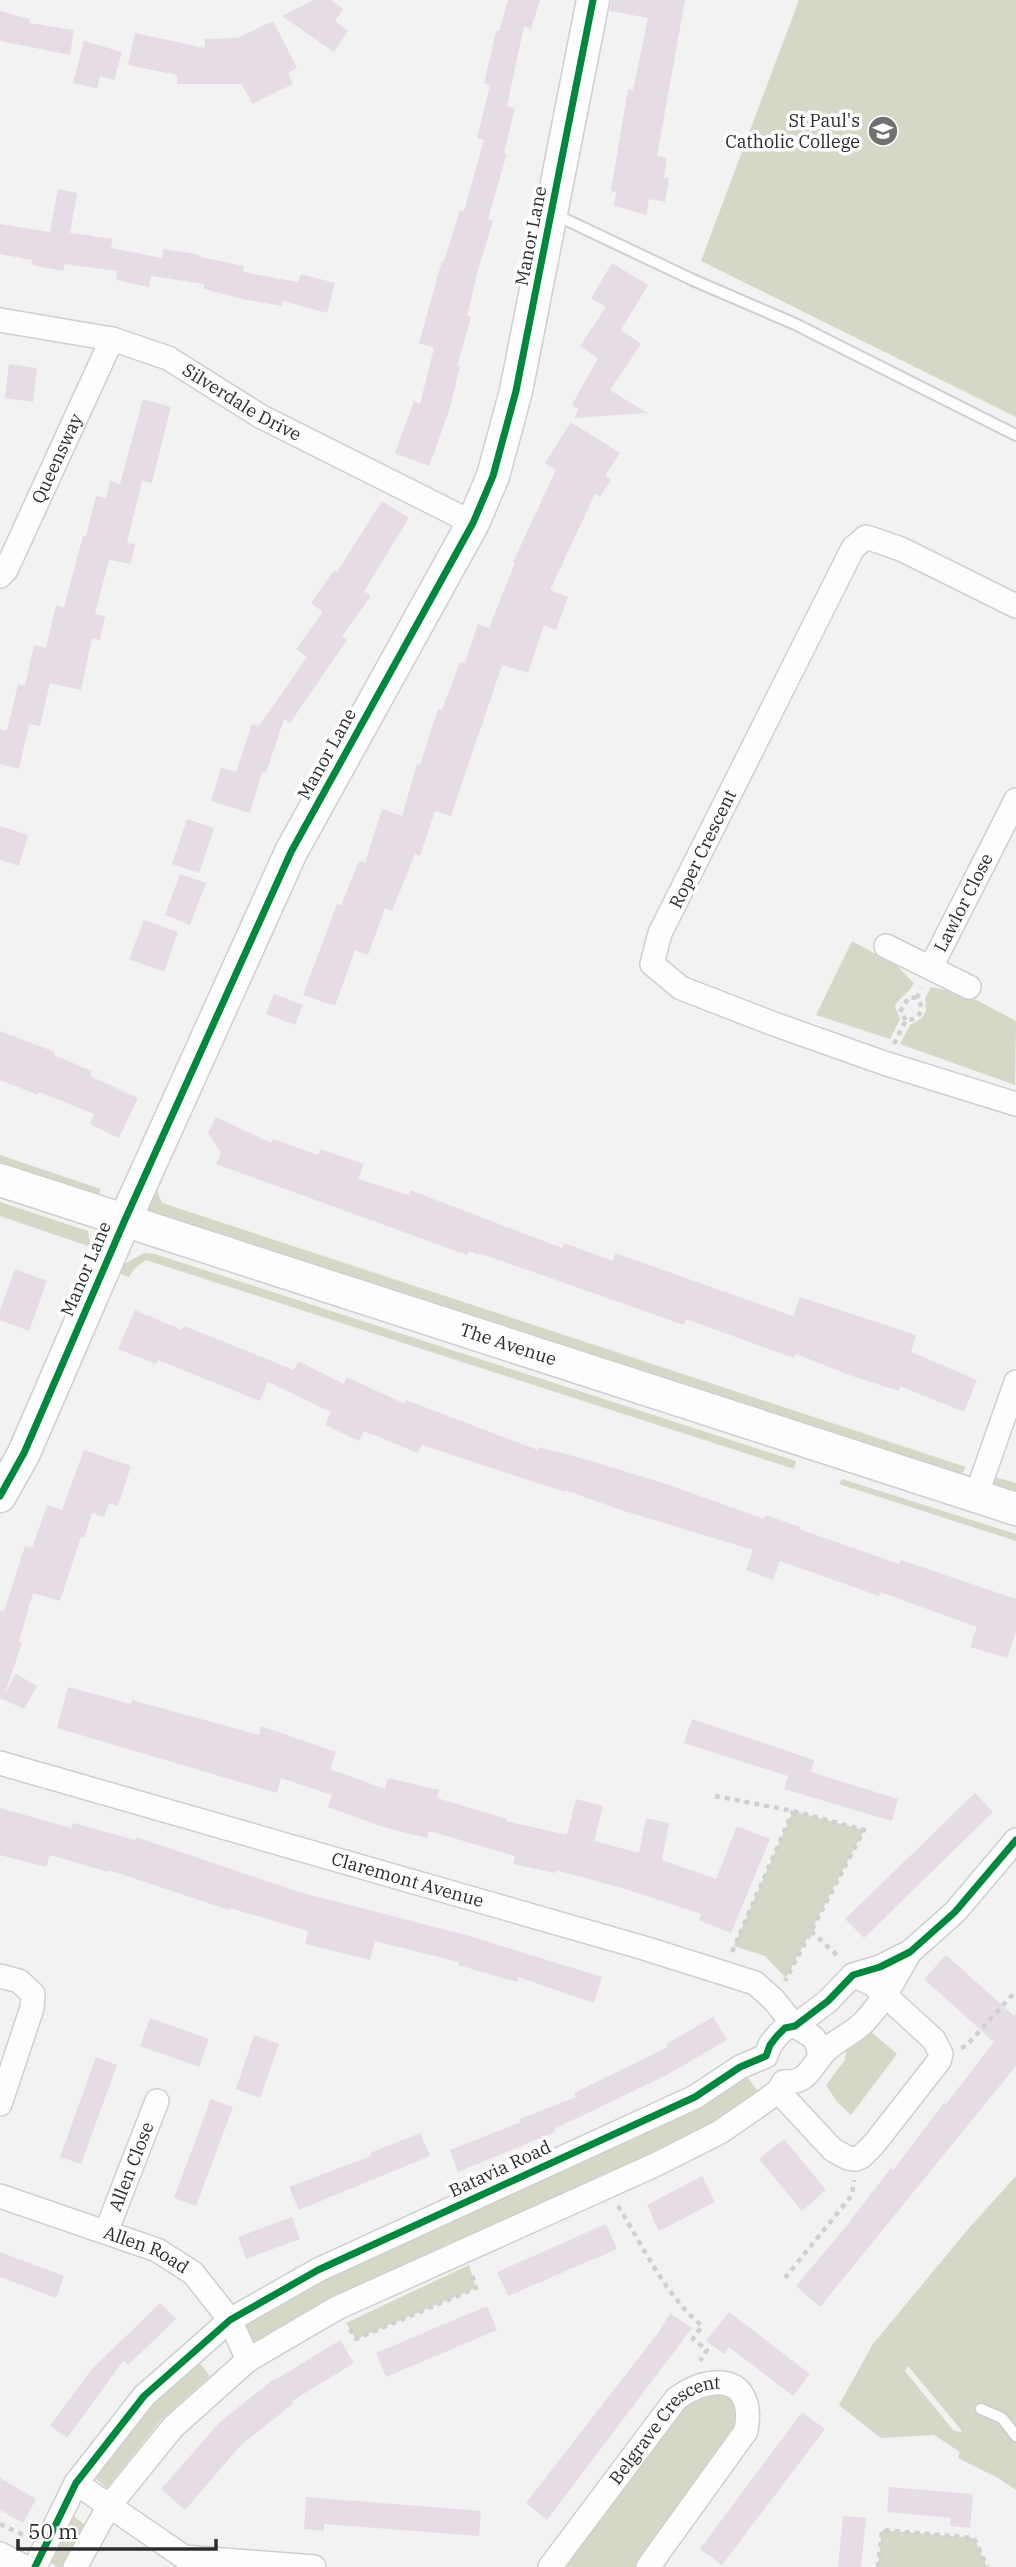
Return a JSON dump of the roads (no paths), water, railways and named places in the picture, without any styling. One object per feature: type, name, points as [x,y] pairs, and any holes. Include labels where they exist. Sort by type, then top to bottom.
[{"type":"street","name":"Manor Lane","points":[[0,1496],[24,1453],[124,1222],[291,852],[473,523],[492,476],[516,391],[593,0]]},
{"type":"street","name":"Silverdale Drive","points":[[0,320],[112,339],[168,358],[260,416],[473,523]]},
{"type":"street","name":"Queensway","points":[[0,576],[6,570],[112,339]]},
{"type":"street","name":"Roper Crescent","points":[[1016,606],[901,549],[866,537],[853,548],[660,933],[652,964],[681,988],[774,1024],[884,1063],[1016,1104]]},
{"type":"street","name":"Lawlor Close","points":[[931,967],[1016,800]]},
{"type":"street","name":"Lawlor Close","points":[[886,946],[969,987]]},
{"type":"street","name":"The Avenue","points":[[0,1180],[1016,1509]]},
{"type":"street","points":[[976,1496],[1016,1382]]},
{"type":"street","name":"Claremont Avenue","points":[[0,1763],[722,1971],[755,1983],[773,1999],[795,2026]]},
{"type":"street","points":[[855,1974],[872,1984],[934,2040],[941,2054],[935,2067],[874,2144],[856,2159],[833,2150],[781,2086],[771,2071],[766,2056],[769,2045],[785,2028],[795,2026],[828,2001],[855,1974],[880,1967],[910,1952],[955,1912],[1016,1840]]},
{"type":"street","points":[[75,2567],[109,2505],[173,2427],[248,2360],[337,2308],[607,2187],[719,2132],[781,2086],[804,2078],[820,2057],[863,2023],[885,1995],[910,1952]]},
{"type":"street","points":[[0,1976],[19,1981],[33,1994],[32,2008],[0,2104]]},
{"type":"street","points":[[795,2026],[813,2037],[820,2057]]},
{"type":"street","name":"Batavia Road","points":[[35,2567],[76,2483],[144,2396],[230,2320],[318,2270],[695,2096],[740,2067],[766,2056]]},
{"type":"street","name":"Allen Close","points":[[106,2232],[157,2101]]},
{"type":"street","name":"Allen Road","points":[[0,2196],[158,2250],[193,2273],[230,2320],[248,2360]]},
{"type":"street","name":"Belgrave Crescent","points":[[550,2567],[676,2399],[691,2388],[705,2384],[722,2382],[735,2386],[746,2398],[749,2416],[746,2431],[648,2567]]},
{"type":"street","points":[[76,2483],[184,2557],[314,2567]]},
{"type":"street","points":[[0,2554],[25,2567]]},
{"type":"lane","points":[[552,212],[693,280],[795,324],[1016,435]]},
{"type":"lane","points":[[981,2409],[1002,2418],[1016,2436]]},
{"type":"place","name":"St Paul's Catholic College","points":[[883,131]]}]
